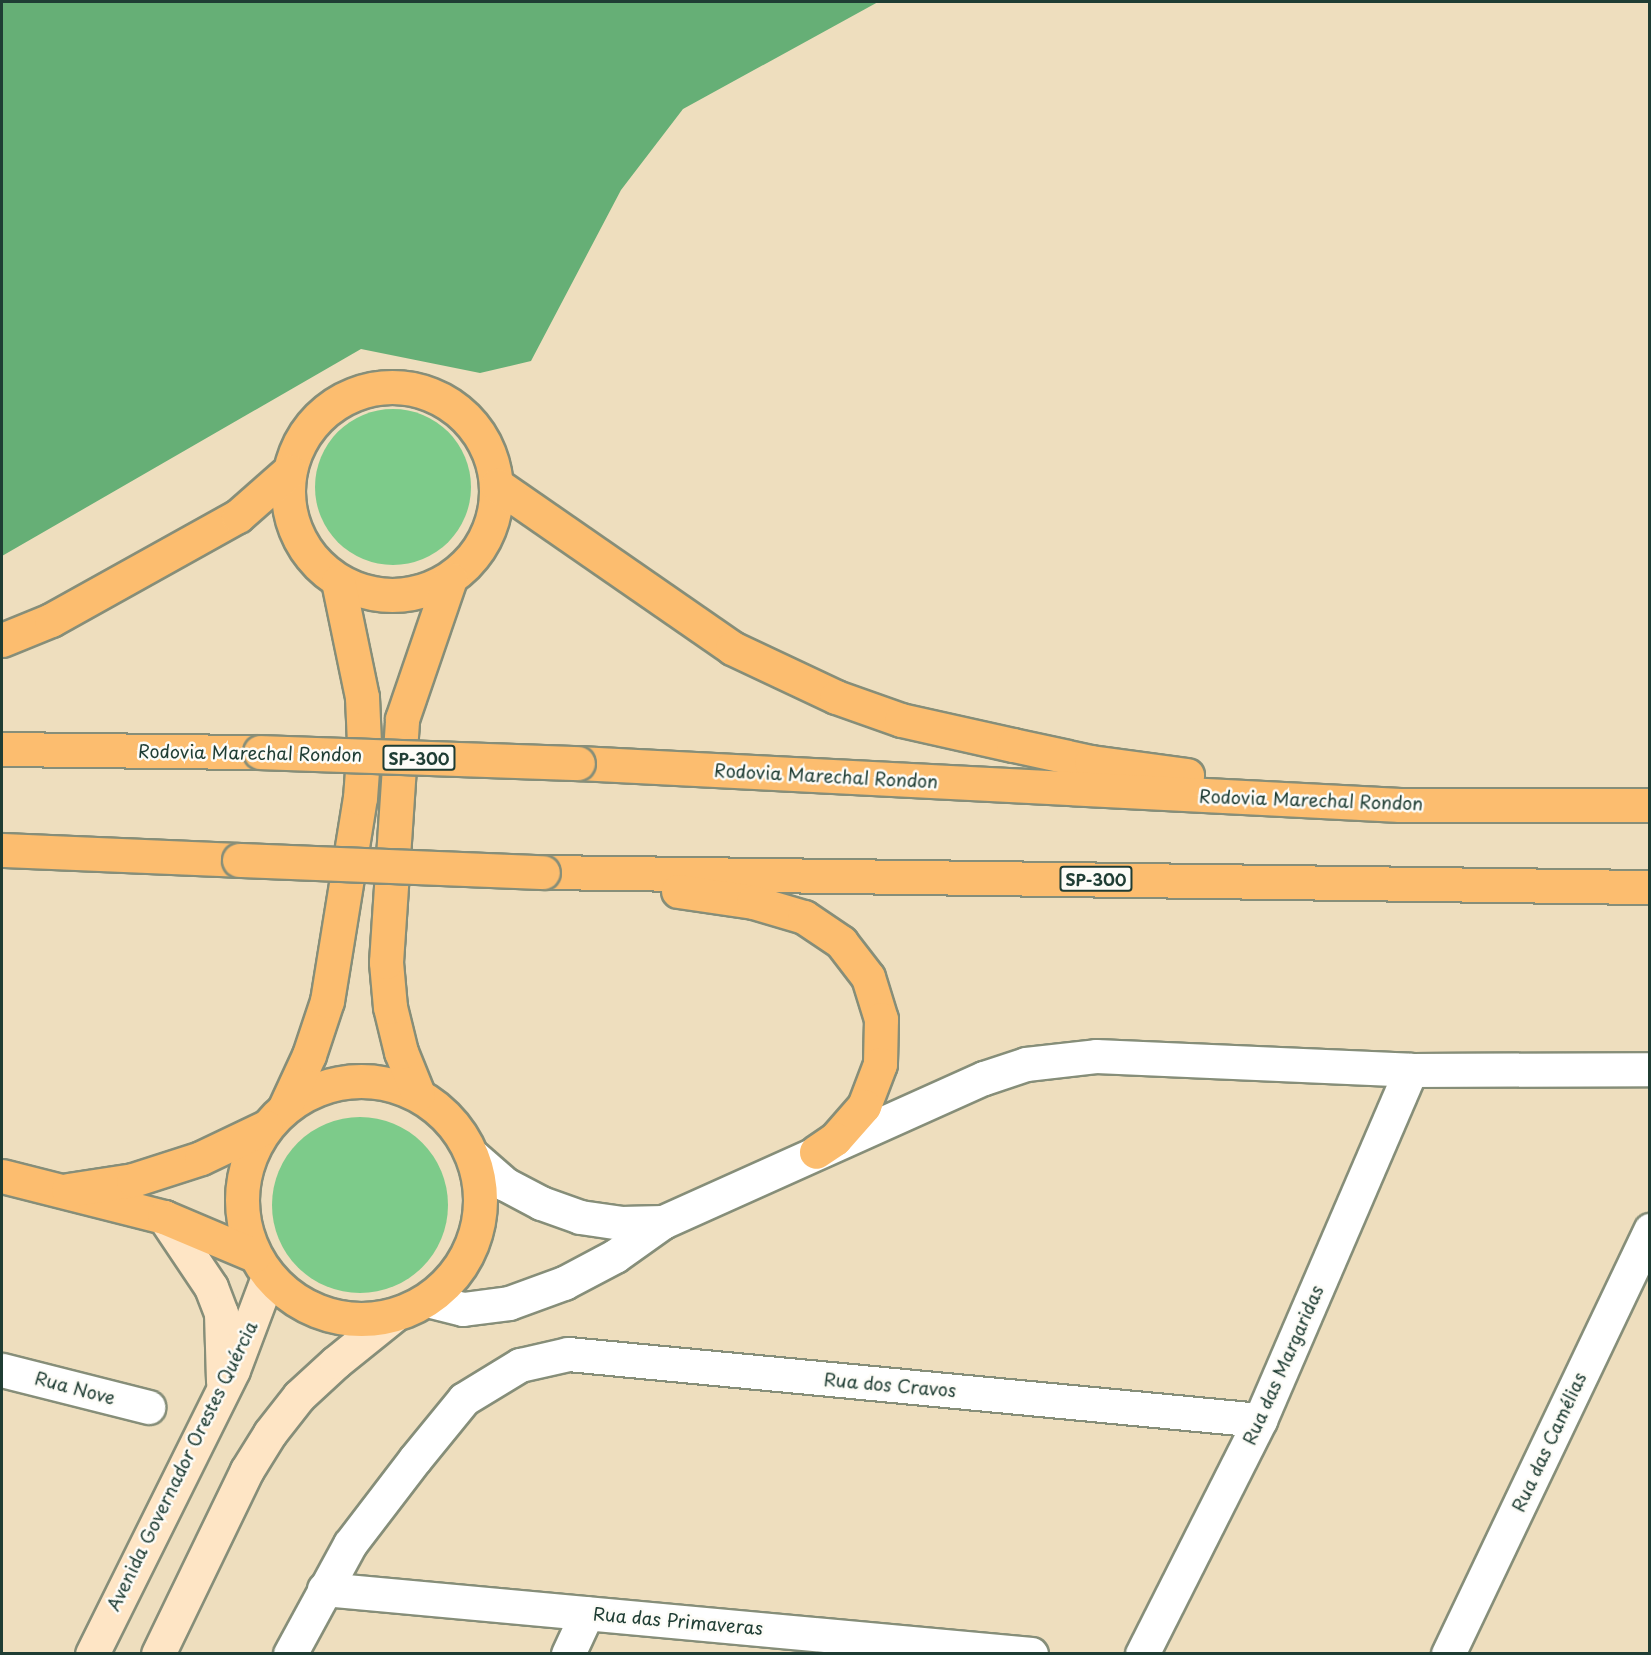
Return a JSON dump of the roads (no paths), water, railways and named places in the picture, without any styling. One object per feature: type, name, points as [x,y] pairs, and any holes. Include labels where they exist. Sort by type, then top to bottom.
[{"type":"main road","points":[[378,387],[412,387],[443,399],[470,420],[489,450],[497,485],[489,530],[477,554],[450,579],[414,594],[374,595],[338,581],[313,561],[296,534],[288,503],[289,471],[300,441],[320,416],[346,397],[378,387]]},
{"type":"main road","points":[[2,640],[51,620],[238,516],[289,471]]},
{"type":"main road","points":[[497,485],[732,648],[836,697],[901,720],[1091,762],[1400,805]]},
{"type":"main road","points":[[418,1094],[401,1052],[390,1007],[386,962],[402,719],[450,579]]},
{"type":"main road","points":[[261,1266],[241,1212],[245,1167],[276,1117],[309,1055],[327,1001],[360,798],[364,743],[362,697],[338,581]]},
{"type":"main road","name":"Rodovia Marechal Rondon","points":[[2,749],[260,752],[578,763],[1400,805],[1650,805]]},
{"type":"main road","name":"SP-300","points":[[2,850],[543,872],[1650,887]]},
{"type":"main road","points":[[2,868],[168,857]]},
{"type":"main road","points":[[543,872],[753,902],[804,917],[841,942],[856,958],[876,998],[881,1053],[864,1106],[835,1139],[816,1152]]},
{"type":"main road","points":[[63,1191],[134,1180],[201,1158],[276,1117],[316,1089],[350,1081],[385,1082],[418,1094],[452,1120],[474,1157],[481,1210],[464,1262],[427,1300],[393,1316],[321,1376],[270,1433],[248,1470],[158,1653]]},
{"type":"main road","points":[[2,1176],[63,1191],[99,1204],[164,1217],[196,1228],[261,1266],[304,1306],[314,1310],[347,1320],[393,1316]]},
{"type":"main road","points":[[164,1217],[211,1287],[221,1313],[223,1388]]},
{"type":"main road","name":"Avenida Governador Orestes Quércia","points":[[92,1653],[223,1388],[261,1266]]},
{"type":"street","points":[[427,1300],[463,1309],[509,1303],[584,1272],[663,1222],[984,1077],[1026,1064],[1096,1056],[1411,1070],[1650,1069]]},
{"type":"street","name":"Rua das Margaridas","points":[[1142,1653],[1260,1420],[1411,1070]]},
{"type":"street","points":[[474,1157],[505,1184],[541,1203],[580,1217],[621,1223],[663,1222]]},
{"type":"street","name":"Rua das Camélias","points":[[1448,1653],[1650,1230]]},
{"type":"street","name":"Rua dos Cravos","points":[[290,1653],[350,1544],[464,1399],[520,1365],[568,1354],[1260,1420]]},
{"type":"street","name":"Rua Nove","points":[[2,1370],[148,1407]]},
{"type":"street","name":"Rua das Primaveras","points":[[324,1589],[1031,1653]]},
{"type":"street","points":[[568,1653],[587,1613]]}]
